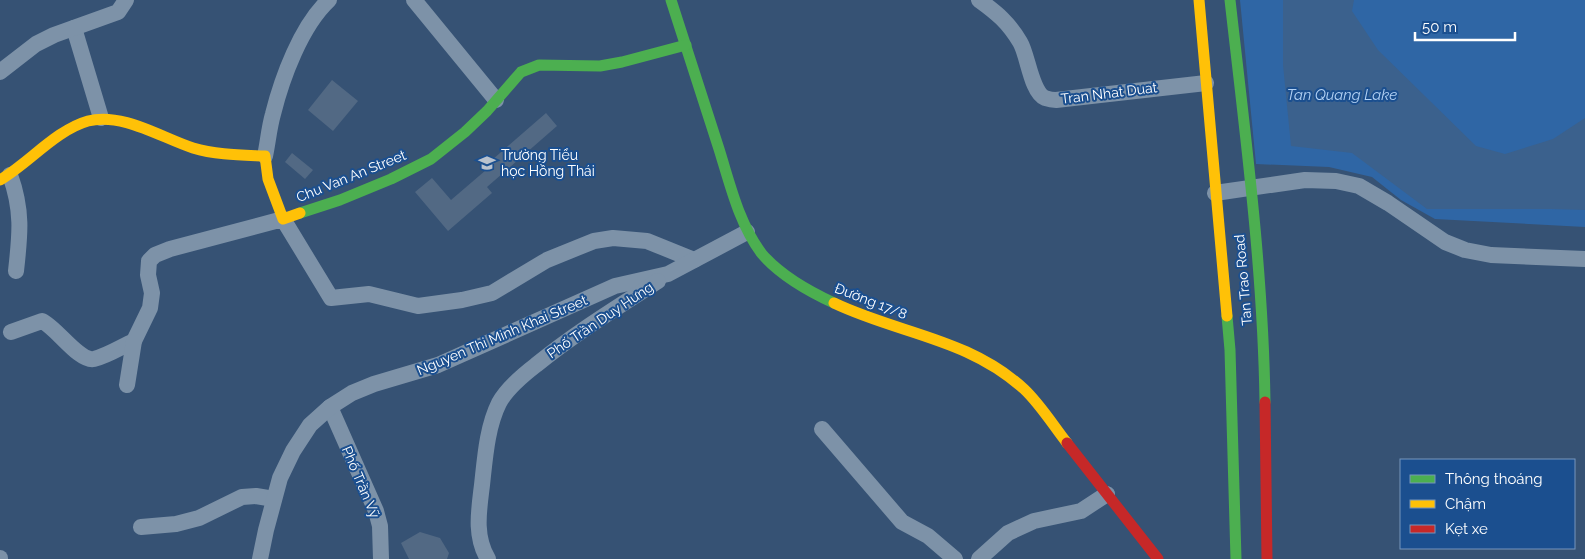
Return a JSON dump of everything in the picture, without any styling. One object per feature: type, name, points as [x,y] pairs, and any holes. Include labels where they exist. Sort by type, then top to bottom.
[{"type":"street","points":[[0,72],[36,44],[54,35],[118,12],[126,0]]},
{"type":"street","points":[[16,271],[21,228],[20,210],[16,189],[5,178],[64,133],[87,121],[100,118],[148,130],[193,148],[211,152],[265,156],[272,114],[285,76],[300,41],[320,8],[329,0]]},
{"type":"street","points":[[414,0],[496,100]]},
{"type":"street","name":"Đường 17/8","points":[[671,0],[747,232],[767,259],[820,298],[970,353],[1002,370],[1026,391],[1158,559]]},
{"type":"street","name":"Tran Nhat Duat","points":[[979,0],[1001,15],[1020,43],[1029,65],[1035,88],[1043,97],[1056,100],[1206,82]]},
{"type":"street","name":"Tan Trao Road","points":[[1199,0],[1230,350],[1233,557]]},
{"type":"street","name":"Tan Trao Road","points":[[1230,0],[1251,188],[1264,349],[1268,559]]},
{"type":"street","points":[[74,28],[100,118]]},
{"type":"street","name":"Chu Van An Street","points":[[265,156],[268,179],[283,219],[340,200],[392,179],[431,159],[465,132],[521,72],[540,65],[600,66],[686,45]]},
{"type":"street","points":[[1215,193],[1305,180],[1336,181],[1359,186],[1388,203],[1444,242],[1465,250],[1491,255],[1585,259]]},
{"type":"street","points":[[127,385],[134,341],[150,308],[152,293],[148,275],[150,261],[155,255],[170,249],[283,219],[331,298],[369,294],[418,306],[462,300],[492,293],[547,260],[594,241],[613,238],[647,241],[694,260]]},
{"type":"street","name":"Nguyen Thi Minh Khai Street","points":[[260,559],[280,478],[293,451],[310,426],[330,407],[352,393],[374,384],[438,365],[615,286],[668,274],[747,232]]},
{"type":"street","name":"Phố Trần Duy Hưng","points":[[488,559],[479,539],[478,520],[492,419],[500,401],[520,378],[564,342],[668,274]]},
{"type":"street","points":[[11,332],[42,321],[51,325],[80,356],[87,359],[94,359],[134,341]]},
{"type":"street","name":"Phố Trần Vỹ","points":[[330,407],[376,511],[380,534],[381,559]]},
{"type":"street","points":[[822,429],[902,522],[928,536],[955,559]]},
{"type":"street","points":[[981,558],[1008,533],[1034,521],[1073,514],[1107,494]]},
{"type":"street","points":[[141,527],[176,524],[199,518],[242,497],[256,496],[274,499]]},
{"type":"shaded area","points":[[1240,0],[1585,0],[1585,227],[1435,219],[1401,200],[1372,177],[1329,167],[1256,164]]},
{"type":"water","name":"Tan Quang Lake","points":[[1283,0],[1354,0],[1352,11],[1378,50],[1476,146],[1505,154],[1553,139],[1585,118],[1585,210],[1427,209],[1352,153],[1291,146],[1283,65]]},
{"type":"building","points":[[332,80],[358,101],[333,131],[308,110]]},
{"type":"building","points":[[546,113],[557,126],[487,187],[492,193],[448,231],[415,192],[432,178],[451,200],[486,170],[484,167]]},
{"type":"building","points":[[292,153],[313,170],[305,179],[285,162]]},
{"type":"building","points":[[420,532],[440,538],[449,553],[447,559],[409,559],[401,543]]},
{"type":"traffic: fast","points":[[671,0],[731,190],[747,230],[769,262],[805,288],[834,303]]},
{"type":"traffic: fast","points":[[1230,0],[1257,251],[1264,351],[1265,402]]},
{"type":"traffic: fast","points":[[300,213],[340,200],[391,179],[431,159],[465,132],[487,111],[521,72],[539,65],[600,66],[686,45]]},
{"type":"traffic: fast","points":[[1227,316],[1230,350],[1236,559]]},
{"type":"traffic: slow","points":[[1199,0],[1227,316]]},
{"type":"traffic: slow","points":[[0,180],[54,139],[76,125],[101,119],[114,120],[142,127],[193,148],[211,152],[265,156],[268,179],[283,219],[300,213]]},
{"type":"traffic: slow","points":[[834,303],[859,314],[932,338],[980,358],[1024,389],[1067,443]]},
{"type":"traffic: jam","points":[[1265,402],[1267,559]]},
{"type":"traffic: jam","points":[[1067,443],[1158,559]]},
{"type":"place","name":"Trường Tiểu học Hồng Thái","points":[[487,163]]}]
